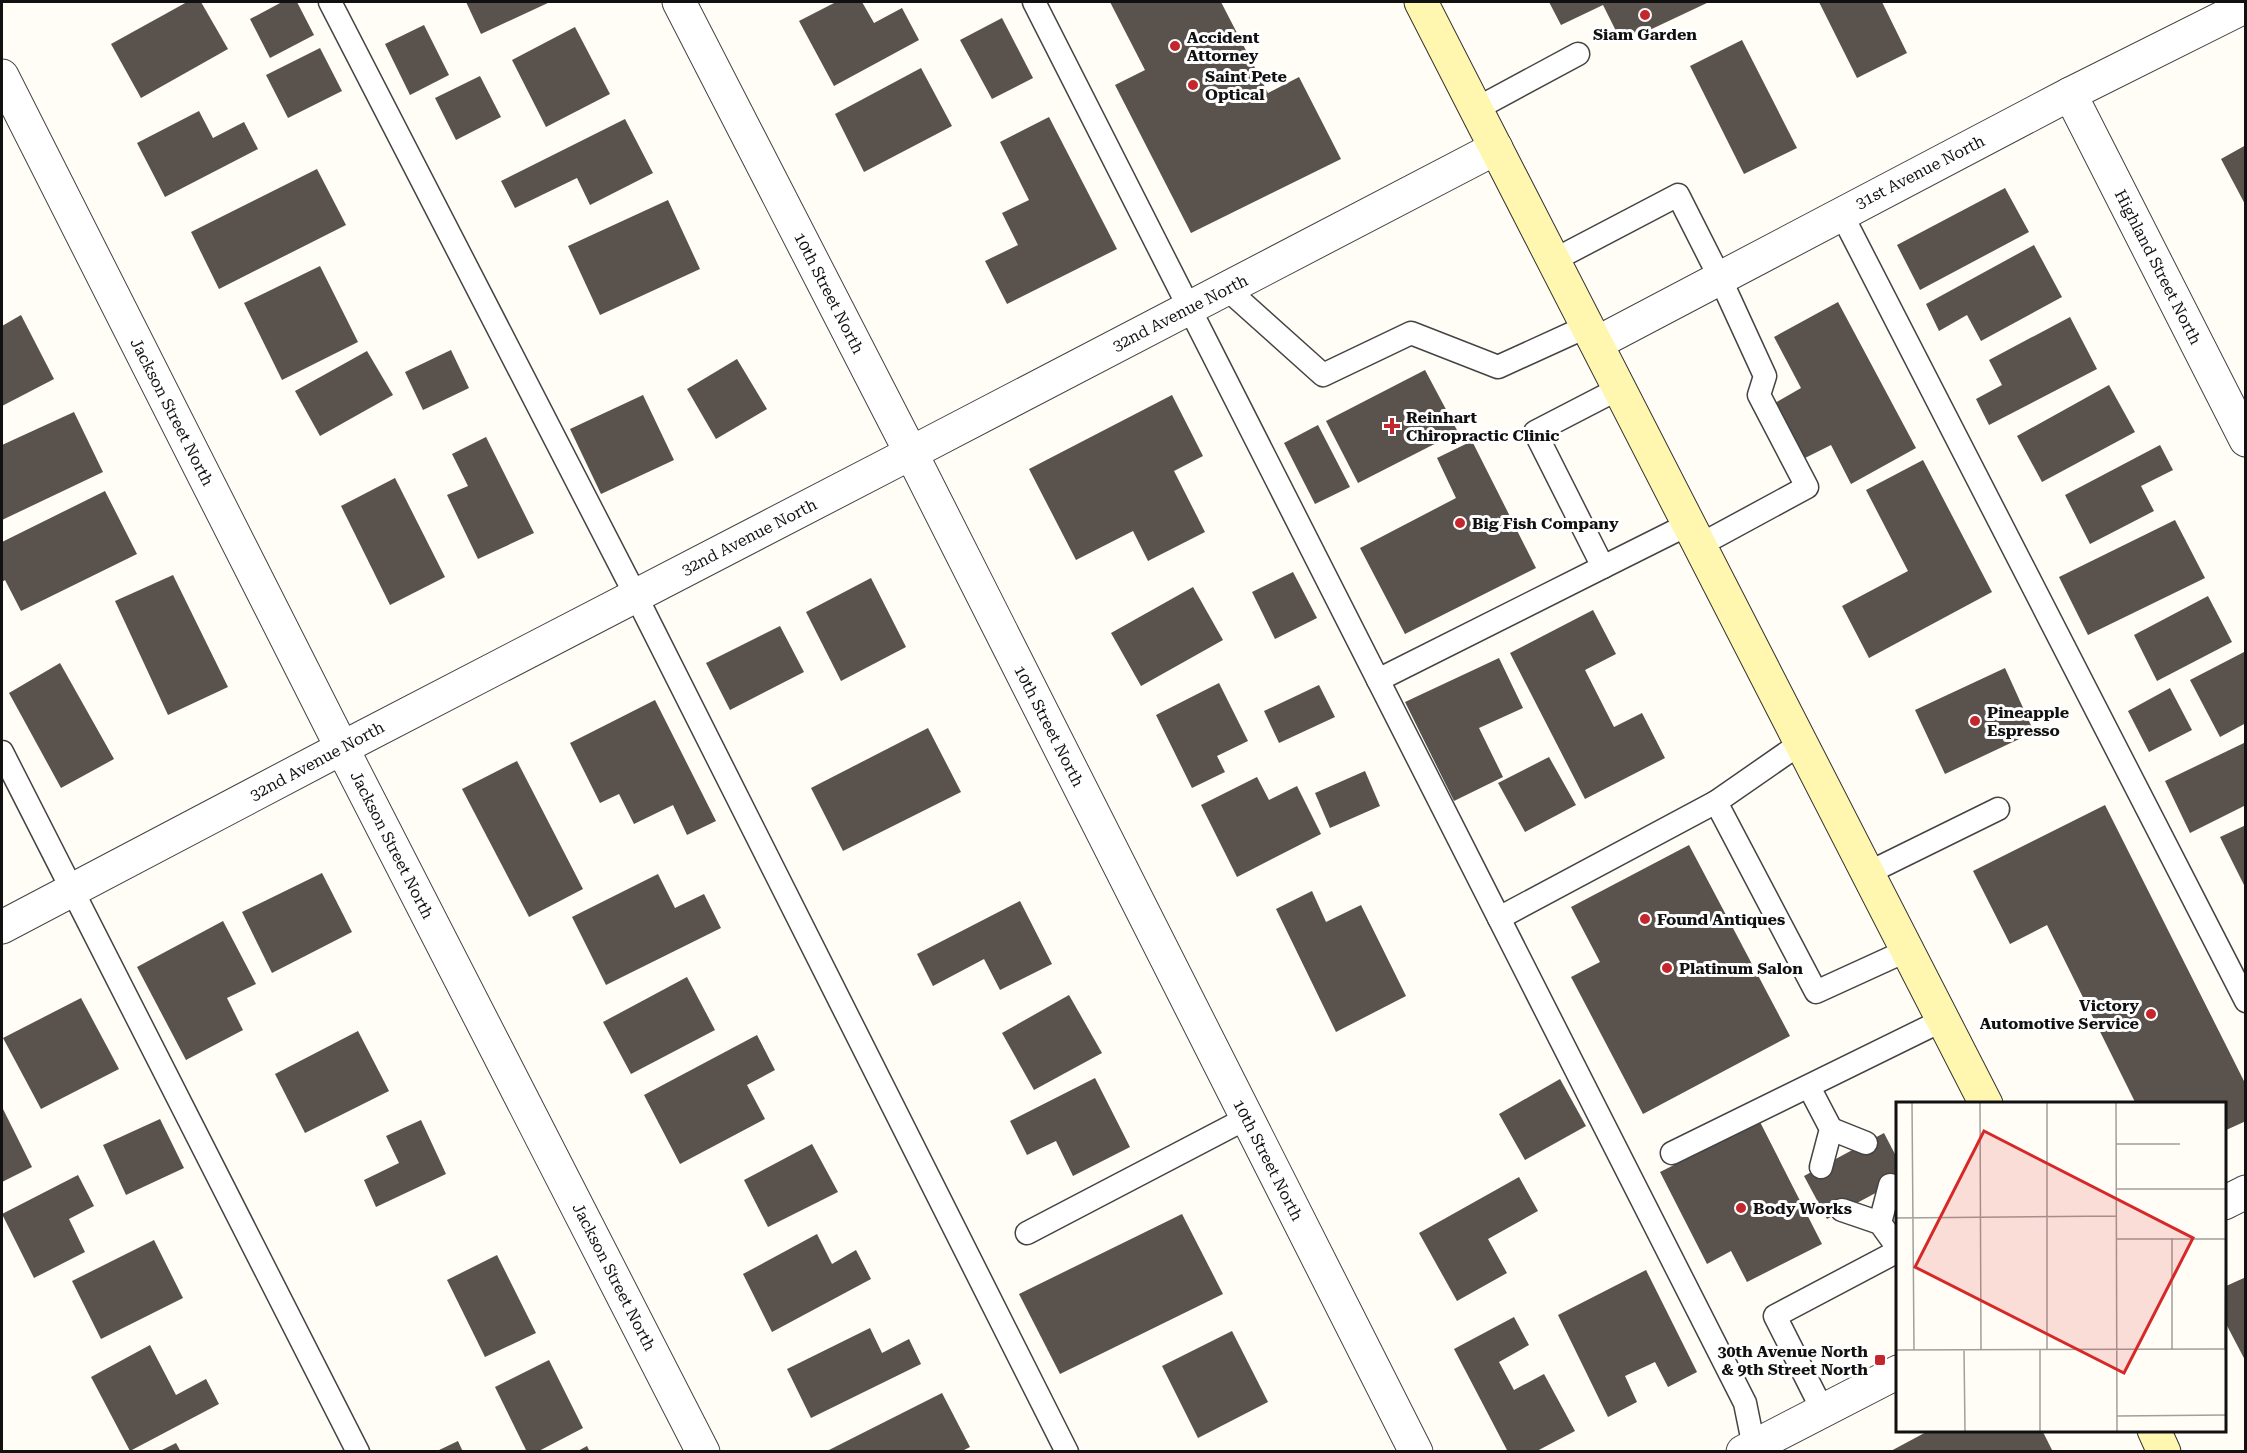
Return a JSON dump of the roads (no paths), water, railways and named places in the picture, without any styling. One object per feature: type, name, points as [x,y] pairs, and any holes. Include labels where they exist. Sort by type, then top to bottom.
[{"type":"main road","points":[[1421,2],[1985,1102]]},
{"type":"street","name":"10th Street North","points":[[680,2],[911,453],[1416,1452]]},
{"type":"street","name":"31st Avenue North","points":[[1592,334],[1720,278],[2070,94],[2246,6]]},
{"type":"street","name":"Jackson Street North","points":[[2,76],[342,748],[703,1452]]},
{"type":"street","name":"Highland Street North","points":[[2070,94],[2246,440]]},
{"type":"street","name":"32nd Avenue North","points":[[2,927],[1496,147]]},
{"type":"street","points":[[2226,1202],[2246,1192]]},
{"type":"street","points":[[1751,1450],[1896,1373]]},
{"type":"lane","points":[[330,2],[636,596],[1067,1452]]},
{"type":"lane","points":[[1034,2],[1745,1403],[1751,1450]]},
{"type":"lane","points":[[1476,109],[1578,54]]},
{"type":"lane","points":[[1378,680],[1602,567],[1694,535],[1807,487],[1759,395],[1765,376],[1720,278],[1678,195],[1554,260]]},
{"type":"lane","points":[[1841,213],[2246,1001]]},
{"type":"lane","points":[[1227,289],[1323,375],[1411,333],[1498,367],[1592,334]]},
{"type":"lane","points":[[1602,567],[1535,432],[1620,388]]},
{"type":"lane","points":[[1499,918],[1716,802],[1801,743]]},
{"type":"lane","points":[[2,752],[358,1452]]},
{"type":"lane","points":[[1716,802],[1816,992],[1908,950]]},
{"type":"lane","points":[[1868,873],[1998,809]]},
{"type":"lane","points":[[1672,1153],[1943,1020]]},
{"type":"lane","points":[[1809,1087],[1831,1129],[1866,1143]]},
{"type":"lane","points":[[1027,1233],[1247,1118]]},
{"type":"lane","points":[[1821,1167],[1831,1129]]},
{"type":"lane","points":[[1880,1223],[1890,1185]]},
{"type":"lane","points":[[1842,1210],[1880,1223],[1896,1246]]},
{"type":"lane","points":[[1823,1411],[1775,1316],[1896,1250]]},
{"type":"place","name":"Siam Garden","points":[[1645,15]]},
{"type":"place","name":"Accident Attorney","points":[[1175,46]]},
{"type":"place","name":"Saint Pete Optical","points":[[1193,85]]},
{"type":"place","name":"Reinhart Chiropractic Clinic","points":[[1392,426]]},
{"type":"place","name":"Big Fish Company","points":[[1460,523]]},
{"type":"place","name":"Pineapple Espresso","points":[[1975,721]]},
{"type":"place","name":"Found Antiques","points":[[1645,919]]},
{"type":"place","name":"Platinum Salon","points":[[1667,968]]},
{"type":"place","name":"Victory Automotive Service","points":[[2151,1014]]},
{"type":"place","name":"Body Works","points":[[1741,1208]]},
{"type":"place","name":"30th Avenue North & 9th Street North","points":[[1880,1360]]}]
